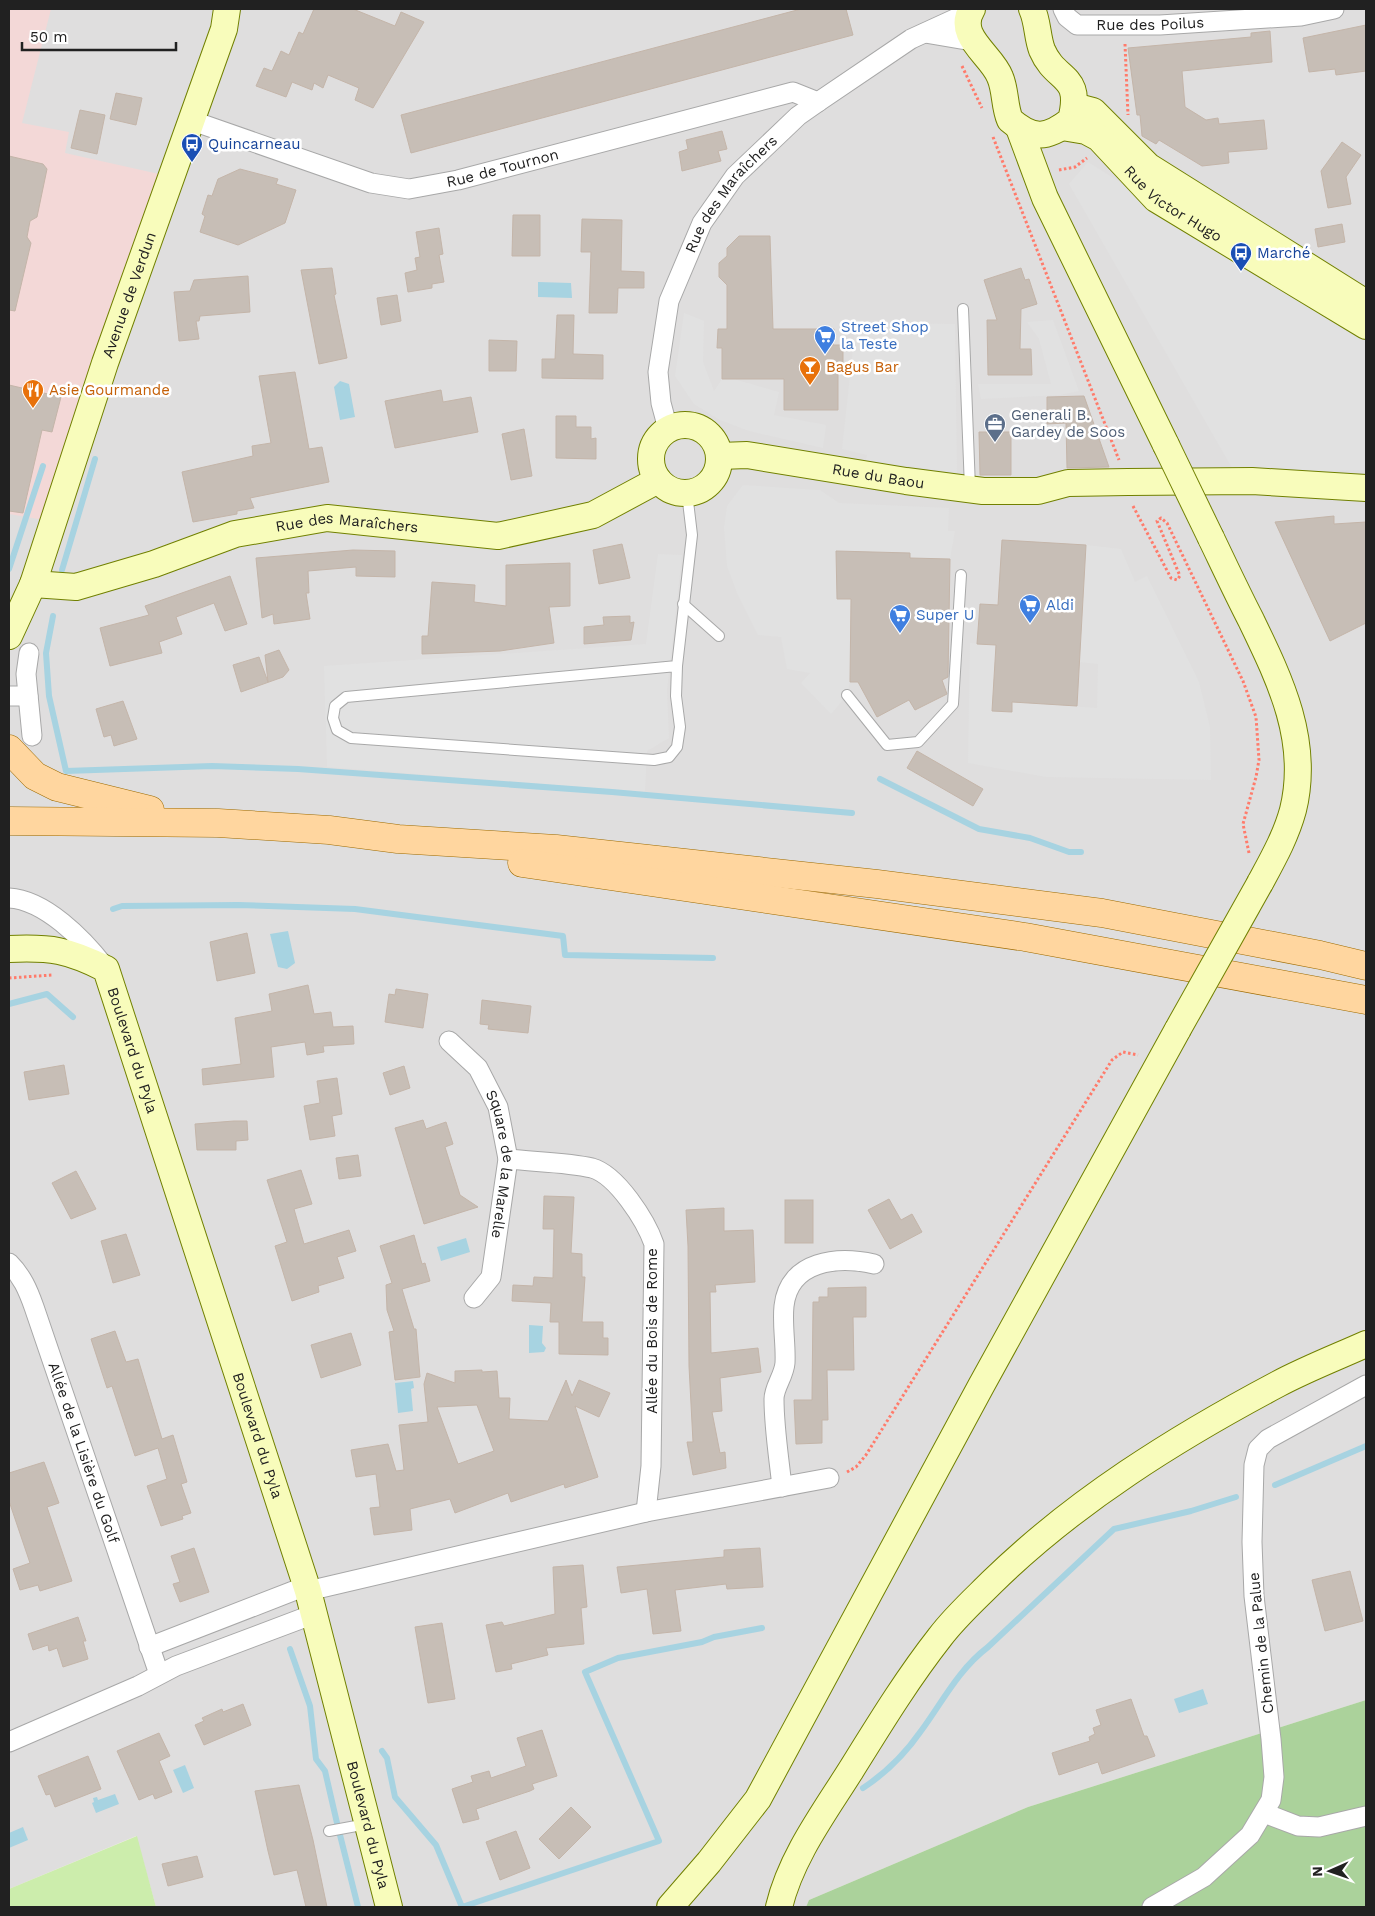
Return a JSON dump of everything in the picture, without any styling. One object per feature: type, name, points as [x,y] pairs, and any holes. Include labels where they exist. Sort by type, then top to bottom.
[{"type":"main road","points":[[9,749],[35,776],[57,787],[205,823]]},
{"type":"main road","points":[[9,820],[205,823],[329,830],[398,839],[556,849],[997,898],[1102,913],[1311,953],[1366,966]]},
{"type":"main road","points":[[398,839],[452,852],[1025,937],[1366,1000]]},
{"type":"street","name":"Avenue de Verdun","points":[[9,635],[34,584],[106,363],[190,120],[224,29],[227,9]]},
{"type":"street","points":[[1032,9],[1042,51],[1048,61],[1071,84],[1074,95],[1063,122],[1048,148],[1049,171],[1060,230]]},
{"type":"street","name":"Rue des Poilus","points":[[1063,9],[1067,17],[1077,25],[1160,25],[1301,16],[1334,9]]},
{"type":"street","points":[[971,11],[969,32],[972,41],[993,63],[1000,75],[1007,114],[1010,120],[1030,134],[1042,135],[1063,122]]},
{"type":"street","name":"Rue des Maraîchers","points":[[668,429],[661,403],[658,372],[669,302],[702,223],[735,176],[798,116],[818,102],[911,39],[971,11]]},
{"type":"street","points":[[925,33],[972,41]]},
{"type":"street","name":"Rue de Tournon","points":[[190,120],[371,183],[409,189],[458,180],[793,92],[818,102]]},
{"type":"street","name":"Rue Victor Hugo","points":[[1063,122],[1093,110],[1154,170],[1366,303]]},
{"type":"street","name":"Rue Victor Hugo","points":[[1063,122],[1086,130],[1098,138],[1156,199],[1366,326]]},
{"type":"street","points":[[670,1907],[710,1862],[758,1799],[976,1394],[1260,883],[1282,841],[1293,808],[1297,786],[1295,732],[1283,687],[1060,230],[1045,198],[1020,128]]},
{"type":"street","points":[[679,425],[701,429],[710,436],[720,456],[714,477],[698,491],[687,493],[671,490],[658,480],[652,470],[650,458],[653,446],[659,436],[668,429],[679,425]]},
{"type":"street","name":"Rue du Baou","points":[[720,456],[746,455],[970,490],[1038,491],[1068,483],[1105,482],[1252,482],[1366,488]]},
{"type":"street","name":"Rue des Maraîchers","points":[[34,584],[76,587],[154,564],[235,534],[327,518],[498,536],[593,516],[658,480]]},
{"type":"street","points":[[29,654],[26,674],[32,736]]},
{"type":"street","points":[[9,696],[28,696]]},
{"type":"street","points":[[9,898],[33,905],[55,917],[84,942],[106,969]]},
{"type":"street","points":[[9,949],[50,948],[68,952],[106,969]]},
{"type":"street","name":"Boulevard du Pyla","points":[[106,969],[309,1597],[389,1907]]},
{"type":"street","name":"Square de la Marelle","points":[[449,1041],[478,1068],[498,1107],[508,1159],[491,1277],[474,1298]]},
{"type":"street","name":"Allée du Bois de Rome","points":[[508,1159],[594,1169],[618,1186],[647,1224],[654,1244],[652,1466],[646,1512]]},
{"type":"street","points":[[782,1487],[774,1397],[785,1366],[784,1305],[790,1286],[803,1270],[818,1264],[852,1259],[874,1264]]},
{"type":"street","name":"Allée de la Lisière du Golf","points":[[9,1264],[19,1274],[34,1307],[159,1674]]},
{"type":"street","points":[[779,1907],[790,1874],[802,1851],[876,1729],[917,1667],[940,1636],[967,1606],[1028,1547],[1122,1477],[1205,1426],[1280,1383],[1366,1344]]},
{"type":"street","name":"Chemin de la Palue","points":[[1152,1907],[1204,1877],[1250,1836],[1271,1800],[1274,1777],[1254,1596],[1252,1508],[1254,1465],[1258,1449],[1268,1439],[1366,1385]]},
{"type":"street","points":[[149,1647],[309,1597],[646,1512],[829,1478]]},
{"type":"street","points":[[9,1742],[138,1686],[309,1597]]},
{"type":"street","points":[[1264,1813],[1298,1826],[1319,1827],[1366,1816]]},
{"type":"lane","points":[[963,309],[970,490]]},
{"type":"lane","points":[[677,666],[346,697],[335,706],[334,718],[337,730],[350,738],[654,760],[669,757],[677,747],[680,727],[676,696],[677,666],[692,535],[687,493]]},
{"type":"lane","points":[[847,695],[887,745],[918,742],[953,704],[961,575]]},
{"type":"lane","points":[[683,604],[719,636]]},
{"type":"lane","points":[[329,1831],[368,1824]]},
{"type":"path","points":[[829,1478],[856,1467],[866,1455],[1112,1060],[1116,1055],[1127,1051],[1143,1058]]},
{"type":"shaded area","points":[[9,9],[1366,9],[1366,1700],[1028,1807],[809,1900],[806,1907],[156,1907],[136,1836],[9,1889]]},
{"type":"shaded area","points":[[9,9],[51,9],[22,123],[69,132],[65,153],[159,174],[44,520],[9,514]]},
{"type":"shaded area","points":[[1088,162],[1366,336],[1366,470],[1235,473],[1069,184]]},
{"type":"shaded area","points":[[684,313],[704,321],[703,362],[714,391],[722,379],[734,379],[779,392],[774,415],[826,425],[823,448],[749,431],[720,420],[694,404],[675,376]]},
{"type":"shaded area","points":[[856,320],[882,323],[955,324],[957,473],[866,460],[867,455],[842,449]]},
{"type":"shaded area","points":[[1053,320],[1079,391],[1060,395],[981,399],[978,384],[1051,384],[1039,339],[1027,322]]},
{"type":"shaded area","points":[[743,485],[820,490],[839,503],[949,508],[948,531],[955,531],[950,559],[910,558],[909,553],[836,551],[837,599],[851,599],[850,681],[847,695],[831,714],[801,683],[810,673],[787,669],[781,637],[758,635],[737,593],[727,566],[724,528],[727,506]]},
{"type":"shaded area","points":[[1086,545],[1121,549],[1135,582],[1147,576],[1199,682],[1210,727],[1211,780],[1046,777],[968,763],[970,643],[996,645],[992,711],[1012,712],[1012,702],[1097,708],[1098,664],[1079,662]]},
{"type":"shaded area","points":[[658,554],[682,555],[667,690],[669,738],[647,751],[645,792],[327,767],[324,666],[646,644]]},
{"type":"green space","points":[[1366,1700],[1366,1907],[806,1907],[809,1900],[1028,1807]]},
{"type":"green space","points":[[137,1836],[156,1907],[9,1907],[9,1889]]},
{"type":"water","points":[[538,282],[571,283],[572,298],[538,297]]},
{"type":"water","points":[[340,381],[349,384],[355,417],[340,420],[334,387]]},
{"type":"water","points":[[288,931],[295,963],[287,969],[278,967],[270,934]]},
{"type":"water","points":[[466,1238],[470,1252],[441,1261],[437,1247]]},
{"type":"water","points":[[529,1325],[543,1326],[542,1343],[546,1348],[544,1352],[529,1353]]},
{"type":"water","points":[[413,1381],[414,1388],[411,1389],[413,1411],[398,1413],[395,1383]]},
{"type":"water","points":[[1203,1689],[1208,1704],[1179,1713],[1174,1699]]},
{"type":"water","points":[[185,1765],[194,1788],[183,1793],[173,1770]]},
{"type":"water","points":[[115,1794],[119,1804],[96,1813],[92,1803],[94,1802],[93,1798],[97,1797],[98,1800]]},
{"type":"water","points":[[23,1827],[28,1840],[9,1848],[9,1833]]},
{"type":"building","points":[[314,9],[353,9],[395,26],[401,12],[424,22],[373,108],[355,100],[359,88],[328,75],[323,88],[314,83],[312,90],[292,82],[286,97],[256,86],[264,68],[272,71],[281,51],[289,55],[299,32],[303,34]]},
{"type":"building","points":[[801,9],[846,9],[853,35],[411,153],[401,115]]},
{"type":"building","points":[[1366,25],[1366,71],[1336,75],[1335,69],[1309,72],[1303,38]]},
{"type":"building","points":[[1270,31],[1272,62],[1182,71],[1185,107],[1206,120],[1218,118],[1219,124],[1264,120],[1267,149],[1228,152],[1229,163],[1202,166],[1159,140],[1156,144],[1142,136],[1140,115],[1137,115],[1128,48],[1251,37],[1251,33]]},
{"type":"building","points":[[116,93],[142,98],[136,125],[110,119]]},
{"type":"building","points":[[80,110],[105,115],[97,154],[71,148]]},
{"type":"building","points":[[722,131],[727,149],[718,151],[721,161],[682,171],[679,152],[688,149],[686,140]]},
{"type":"building","points":[[1342,142],[1361,155],[1346,177],[1351,204],[1328,208],[1321,171]]},
{"type":"building","points":[[9,156],[43,164],[47,169],[37,217],[30,221],[27,237],[31,243],[15,311],[9,310]]},
{"type":"building","points":[[240,169],[278,179],[276,184],[296,190],[285,223],[238,245],[200,232],[205,216],[202,214],[208,195],[212,196],[218,179]]},
{"type":"building","points":[[513,215],[540,215],[540,256],[512,256]]},
{"type":"building","points":[[582,219],[622,220],[621,271],[644,272],[644,288],[618,288],[617,313],[589,313],[591,252],[581,252]]},
{"type":"building","points":[[1342,224],[1345,242],[1318,247],[1315,229]]},
{"type":"building","points":[[439,228],[443,254],[439,255],[444,282],[432,284],[432,288],[408,292],[405,273],[417,270],[415,258],[420,257],[416,232]]},
{"type":"building","points":[[739,236],[770,236],[773,329],[834,329],[833,345],[843,345],[843,364],[838,364],[838,410],[784,410],[784,379],[722,379],[722,348],[717,348],[718,329],[727,329],[727,285],[719,277],[719,263],[727,256],[727,248]]},
{"type":"building","points":[[332,268],[336,294],[334,295],[347,358],[319,364],[301,270]]},
{"type":"building","points":[[1021,268],[1025,280],[1029,279],[1037,304],[1021,309],[1020,349],[1031,349],[1032,375],[988,375],[987,320],[997,320],[984,280]]},
{"type":"building","points":[[248,276],[250,312],[200,316],[199,321],[196,321],[199,339],[179,341],[174,292],[190,291],[194,280]]},
{"type":"building","points":[[397,295],[401,321],[381,325],[377,298]]},
{"type":"building","points":[[557,315],[574,315],[573,354],[603,355],[603,379],[542,378],[542,359],[555,359]]},
{"type":"building","points":[[489,340],[517,341],[516,371],[489,371]]},
{"type":"building","points":[[295,372],[309,449],[322,447],[329,482],[250,498],[254,508],[237,511],[237,514],[193,522],[182,472],[253,456],[252,446],[271,443],[259,376]]},
{"type":"building","points":[[9,385],[61,397],[52,432],[42,430],[23,513],[9,511]]},
{"type":"building","points":[[441,390],[443,402],[471,397],[478,432],[395,448],[385,401]]},
{"type":"building","points":[[1084,396],[1109,467],[1067,468],[1066,423],[1047,424],[1047,397]]},
{"type":"building","points":[[556,416],[576,416],[576,427],[591,427],[591,439],[596,438],[596,459],[556,458]]},
{"type":"building","points":[[524,429],[532,476],[511,480],[502,434]]},
{"type":"building","name":"Generali B. Gardey de Soos","points":[[979,432],[1011,432],[1011,475],[980,475]]},
{"type":"building","points":[[1334,516],[1334,524],[1366,522],[1366,623],[1330,641],[1275,522]]},
{"type":"building","name":"Aldi","points":[[1002,540],[1086,545],[1077,706],[1012,702],[1012,712],[992,711],[996,645],[977,644],[980,604],[998,605]]},
{"type":"building","points":[[622,544],[630,578],[599,584],[593,550]]},
{"type":"building","points":[[353,550],[395,551],[395,577],[356,576],[356,567],[308,571],[309,593],[306,593],[310,619],[274,624],[273,614],[262,618],[256,558]]},
{"type":"building","name":"Super U","points":[[836,551],[910,553],[910,558],[950,559],[948,677],[942,680],[947,694],[915,710],[909,700],[877,717],[858,682],[850,682],[851,599],[837,599]]},
{"type":"building","points":[[570,563],[570,606],[549,607],[554,643],[500,651],[422,654],[422,636],[428,636],[432,582],[475,585],[474,602],[506,606],[506,565]]},
{"type":"building","points":[[230,576],[247,624],[225,631],[214,603],[176,617],[182,634],[159,642],[162,653],[110,666],[100,628],[149,615],[145,606]]},
{"type":"building","points":[[630,616],[630,623],[634,622],[631,640],[584,644],[584,627],[604,625],[603,617]]},
{"type":"building","points":[[279,650],[289,670],[283,677],[241,692],[233,665],[259,657],[268,682],[265,655]]},
{"type":"building","points":[[123,701],[137,739],[114,746],[111,735],[104,737],[96,709]]},
{"type":"building","points":[[917,751],[983,789],[973,806],[907,768]]},
{"type":"building","points":[[247,933],[255,973],[217,981],[210,942]]},
{"type":"building","points":[[308,985],[314,1014],[331,1012],[333,1027],[353,1026],[354,1044],[323,1046],[324,1052],[307,1055],[305,1042],[271,1047],[274,1077],[203,1085],[202,1069],[241,1064],[235,1018],[272,1011],[269,994]]},
{"type":"building","points":[[396,989],[428,994],[423,1028],[385,1022],[389,994],[395,995]]},
{"type":"building","points":[[482,1000],[531,1006],[528,1033],[488,1029],[489,1025],[480,1024]]},
{"type":"building","points":[[64,1065],[69,1094],[29,1100],[24,1072]]},
{"type":"building","points":[[404,1066],[410,1088],[390,1095],[383,1073]]},
{"type":"building","points":[[337,1078],[342,1114],[332,1116],[335,1136],[310,1140],[304,1106],[320,1103],[317,1081]]},
{"type":"building","points":[[423,1120],[426,1129],[446,1122],[453,1144],[445,1147],[460,1195],[478,1207],[424,1224],[395,1128]]},
{"type":"building","points":[[247,1121],[248,1140],[236,1141],[236,1150],[197,1150],[195,1124]]},
{"type":"building","points":[[358,1155],[361,1176],[339,1179],[336,1158]]},
{"type":"building","points":[[301,1170],[312,1204],[294,1209],[304,1244],[349,1230],[356,1251],[337,1257],[344,1278],[318,1286],[319,1292],[292,1301],[275,1246],[287,1242],[267,1180]]},
{"type":"building","points":[[76,1171],[96,1209],[71,1219],[52,1183]]},
{"type":"building","points":[[544,1196],[574,1197],[571,1253],[582,1254],[582,1277],[585,1277],[582,1322],[603,1322],[603,1338],[608,1338],[608,1355],[559,1354],[559,1322],[550,1322],[551,1303],[512,1301],[513,1285],[533,1286],[534,1277],[553,1278],[554,1229],[543,1229]]},
{"type":"building","points":[[889,1199],[901,1220],[912,1214],[922,1232],[890,1249],[868,1210]]},
{"type":"building","points":[[785,1200],[813,1200],[813,1243],[785,1243]]},
{"type":"building","points":[[724,1208],[724,1231],[753,1230],[755,1282],[715,1285],[716,1292],[710,1292],[711,1353],[758,1348],[761,1372],[720,1378],[722,1411],[712,1412],[720,1453],[725,1452],[726,1468],[693,1475],[687,1442],[693,1442],[689,1366],[686,1210]]},
{"type":"building","points":[[126,1234],[140,1275],[113,1283],[101,1241]]},
{"type":"building","points":[[414,1235],[422,1264],[425,1263],[430,1281],[402,1289],[414,1329],[416,1329],[420,1377],[395,1380],[389,1332],[394,1331],[387,1310],[386,1285],[392,1283],[380,1246]]},
{"type":"building","points":[[866,1287],[866,1317],[853,1317],[854,1370],[827,1370],[828,1420],[822,1420],[822,1443],[796,1444],[794,1400],[812,1400],[813,1302],[819,1302],[819,1297],[828,1297],[828,1288]]},
{"type":"building","points":[[115,1331],[126,1362],[138,1359],[162,1439],[173,1435],[187,1482],[181,1484],[191,1513],[182,1516],[183,1519],[161,1526],[147,1486],[167,1479],[158,1448],[135,1456],[112,1386],[107,1388],[91,1339]]},
{"type":"building","points":[[351,1333],[361,1365],[321,1378],[311,1345]]},
{"type":"building","points":[[455,1371],[497,1371],[499,1398],[510,1398],[509,1419],[548,1421],[566,1380],[572,1396],[579,1380],[610,1393],[599,1417],[575,1406],[598,1477],[565,1488],[564,1484],[511,1502],[508,1493],[455,1513],[450,1499],[410,1509],[412,1530],[374,1535],[370,1508],[380,1507],[376,1474],[356,1477],[351,1450],[388,1444],[396,1471],[404,1470],[399,1425],[428,1422],[424,1384],[427,1373],[455,1383]],"holes":[[[477,1405],[494,1451],[458,1464],[437,1407]]]},
{"type":"building","points":[[44,1462],[59,1503],[47,1507],[72,1581],[40,1591],[38,1585],[20,1590],[13,1569],[30,1563],[9,1501],[9,1473]]},
{"type":"building","points":[[194,1548],[209,1592],[180,1602],[173,1584],[180,1582],[171,1556]]},
{"type":"building","points":[[760,1548],[763,1587],[727,1589],[726,1584],[675,1590],[681,1631],[653,1634],[647,1589],[621,1593],[617,1567],[724,1557],[724,1550]]},
{"type":"building","points":[[583,1565],[587,1607],[581,1608],[584,1644],[546,1648],[548,1655],[511,1664],[512,1669],[496,1672],[486,1625],[502,1622],[504,1626],[555,1614],[553,1567]]},
{"type":"building","points":[[1350,1571],[1363,1621],[1325,1631],[1312,1580]]},
{"type":"building","points":[[78,1617],[86,1641],[83,1641],[88,1659],[63,1667],[57,1648],[49,1651],[48,1645],[33,1650],[28,1634]]},
{"type":"building","points":[[442,1623],[455,1699],[428,1703],[415,1627]]},
{"type":"building","points":[[1131,1699],[1144,1736],[1147,1736],[1155,1756],[1102,1774],[1098,1762],[1059,1775],[1052,1753],[1090,1741],[1089,1737],[1095,1734],[1093,1728],[1101,1725],[1096,1710]]},
{"type":"building","points":[[243,1704],[251,1725],[204,1745],[195,1725],[204,1721],[202,1718],[222,1709],[223,1712]]},
{"type":"building","points":[[542,1730],[557,1776],[532,1784],[534,1789],[530,1791],[476,1809],[479,1819],[463,1823],[452,1789],[473,1782],[471,1776],[489,1771],[491,1778],[526,1766],[517,1738]]},
{"type":"building","points":[[159,1733],[170,1756],[159,1761],[172,1792],[155,1799],[153,1794],[139,1800],[117,1751]]},
{"type":"building","points":[[88,1756],[101,1789],[55,1807],[50,1794],[46,1795],[38,1776]]},
{"type":"building","points":[[299,1785],[327,1907],[306,1907],[297,1870],[274,1875],[268,1851],[255,1791]]},
{"type":"building","points":[[571,1807],[591,1827],[559,1859],[539,1839]]},
{"type":"building","points":[[516,1831],[530,1868],[500,1880],[486,1842]]},
{"type":"building","points":[[197,1856],[203,1877],[168,1886],[162,1864]]},
{"type":"waterway","points":[[62,570],[95,459]]},
{"type":"waterway","points":[[9,569],[43,466]]},
{"type":"waterway","points":[[53,616],[46,653],[49,696],[66,771],[212,766],[298,769],[612,792],[852,813]]},
{"type":"waterway","points":[[880,779],[979,829],[1030,838],[1069,852],[1081,852]]},
{"type":"waterway","points":[[113,909],[122,906],[238,905],[355,909],[563,936],[565,955],[713,958]]},
{"type":"waterway","points":[[9,1004],[47,994],[73,1017]]},
{"type":"waterway","points":[[1275,1485],[1366,1446]]},
{"type":"waterway","points":[[863,1788],[895,1762],[908,1748],[951,1686],[977,1656],[1114,1529],[1191,1511],[1236,1497]]},
{"type":"waterway","points":[[382,1751],[387,1758],[395,1797],[436,1845],[462,1907],[659,1841],[585,1672],[618,1658],[762,1628]]},
{"type":"waterway","points":[[290,1649],[310,1706],[316,1759],[325,1771],[337,1823]]},
{"type":"waterway","points":[[340,1835],[358,1907]]},
{"type":"place","name":"Quincarneau","points":[[192,163]]},
{"type":"place","name":"Marché","points":[[1241,272]]},
{"type":"place","name":"Street Shop la Teste","points":[[825,355]]},
{"type":"place","name":"Bagus Bar","points":[[810,386]]},
{"type":"place","name":"Asie Gourmande","points":[[33,409]]},
{"type":"place","name":"Generali B. Gardey de Soos","points":[[995,443]]},
{"type":"place","name":"Aldi","points":[[1030,624]]},
{"type":"place","name":"Super U","points":[[900,634]]}]
